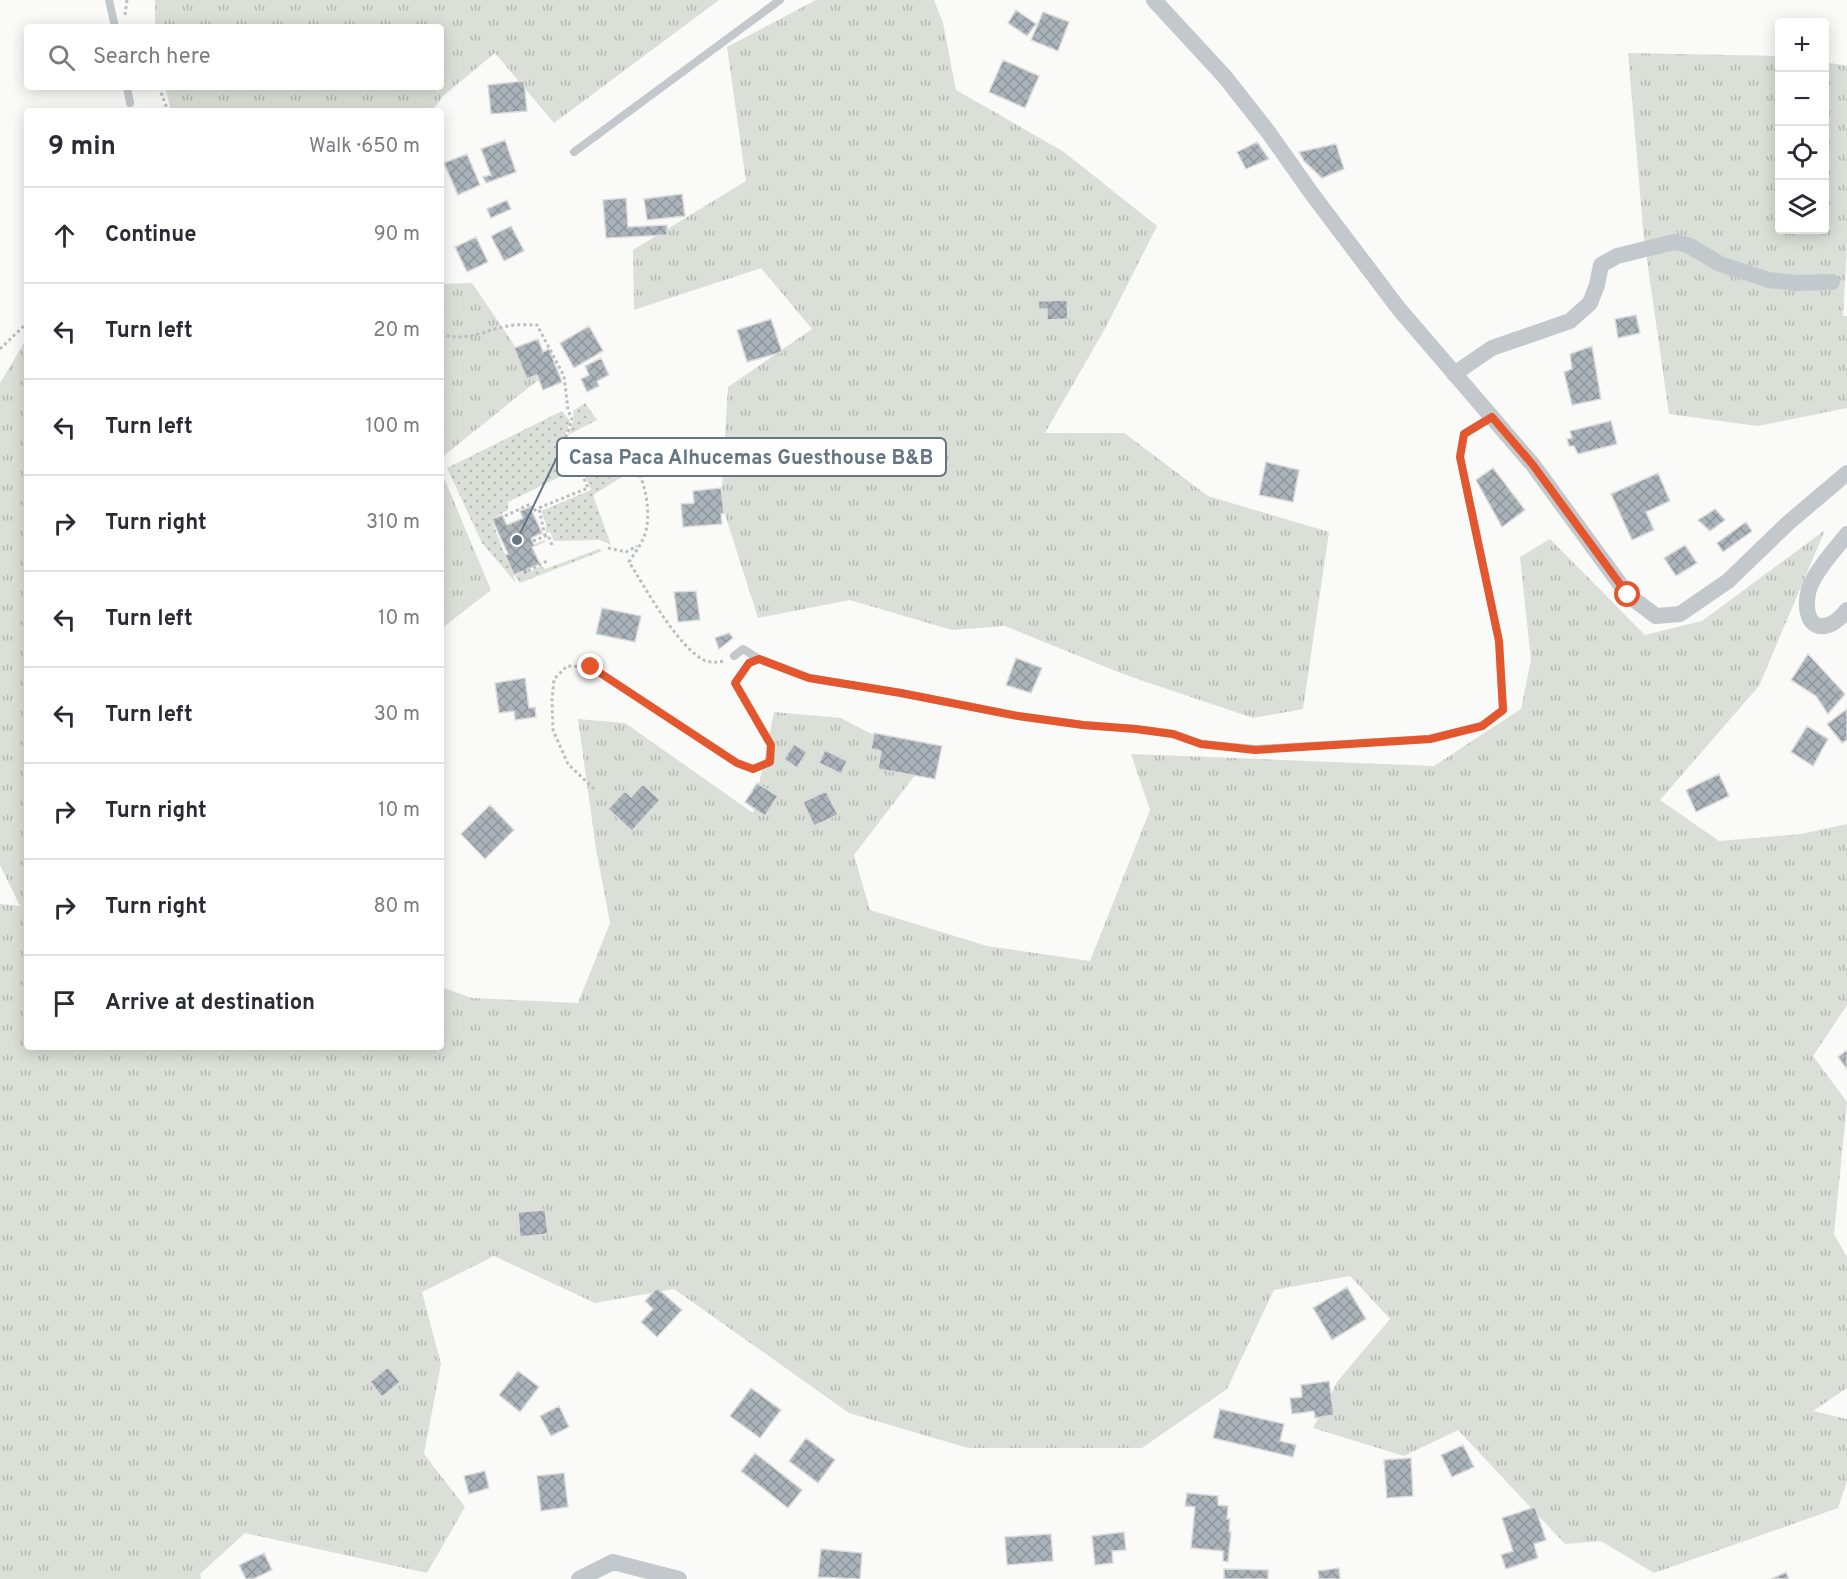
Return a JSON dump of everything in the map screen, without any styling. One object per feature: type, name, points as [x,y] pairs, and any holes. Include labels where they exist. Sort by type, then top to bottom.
[{"type":"street","points":[[1155,0],[1225,77],[1399,309],[1533,465],[1628,595],[1656,616],[1680,614],[1728,580],[1787,524],[1847,473]]},
{"type":"street","points":[[1454,374],[1492,348],[1570,321],[1590,303],[1601,265],[1617,256],[1674,242],[1688,245],[1720,264],[1769,280],[1796,283],[1832,282]]},
{"type":"street","points":[[1847,534],[1811,584],[1806,601],[1807,613],[1811,621],[1817,625],[1832,624],[1847,610]]},
{"type":"street","points":[[579,1579],[613,1562],[679,1579]]},
{"type":"lane","points":[[109,0],[114,24]]},
{"type":"lane","points":[[574,153],[780,0]]},
{"type":"lane","points":[[128,90],[130,103]]},
{"type":"lane","points":[[734,656],[743,649],[759,659],[809,678],[1018,716],[1173,734],[1201,744],[1255,750],[1430,739],[1482,726],[1503,710],[1499,641],[1460,457],[1464,434],[1492,417]]},
{"type":"path","points":[[160,90],[167,108]]},
{"type":"path","points":[[0,349],[24,326]]},
{"type":"path","points":[[444,335],[453,339],[509,326],[537,326],[564,376],[568,410],[572,419],[566,437],[588,488],[533,511],[530,504],[505,516]]},
{"type":"path","points":[[610,448],[627,454],[642,480],[648,506],[645,536],[629,562],[674,632],[689,649],[706,661],[716,663],[734,656]]},
{"type":"path","points":[[541,507],[540,515],[546,536],[548,535],[552,545]]},
{"type":"path","points":[[533,541],[546,536]]},
{"type":"path","points":[[608,548],[626,552],[639,544]]},
{"type":"path","points":[[528,571],[547,561]]},
{"type":"path","points":[[594,789],[568,764],[553,730],[554,679],[567,666],[591,667],[737,763],[753,769],[770,762],[771,745],[735,683],[749,663],[759,659]]},
{"type":"green space","points":[[155,0],[719,0],[554,123],[495,53],[443,96],[434,108],[170,108],[166,90],[444,90],[444,24],[155,24]]},
{"type":"green space","points":[[816,0],[934,0],[943,23],[956,90],[1064,152],[1157,226],[1107,325],[1045,433],[1124,433],[1208,496],[1329,532],[1303,709],[1253,718],[1123,674],[1005,626],[952,630],[850,600],[758,618],[721,502],[728,387],[812,329],[761,268],[634,310],[633,250],[746,181],[727,47]]},
{"type":"green space","points":[[1628,53],[1775,56],[1775,234],[1829,234],[1829,63],[1847,66],[1847,244],[1843,316],[1847,316],[1847,408],[1758,426],[1669,414],[1644,239]]},
{"type":"green space","points":[[472,283],[538,380],[444,456],[444,284]]},
{"type":"green space","points":[[24,343],[24,1050],[444,1050],[444,988],[472,998],[578,1003],[610,923],[596,849],[578,719],[625,723],[753,813],[774,712],[841,718],[925,762],[854,855],[870,910],[987,946],[1090,961],[1150,810],[1131,754],[1434,766],[1521,709],[1531,660],[1520,557],[1550,539],[1645,635],[1702,621],[1825,530],[1759,686],[1660,800],[1719,841],[1801,834],[1847,824],[1847,1005],[1813,1056],[1847,1102],[1834,1234],[1847,1257],[1847,1388],[1813,1411],[1847,1419],[1847,1481],[1838,1508],[1654,1573],[1601,1541],[1565,1544],[1458,1430],[1404,1456],[1313,1428],[1337,1382],[1390,1319],[1350,1276],[1274,1290],[1227,1389],[1142,1448],[968,1448],[849,1413],[674,1289],[595,1303],[494,1256],[422,1292],[441,1364],[424,1454],[465,1507],[427,1573],[245,1533],[200,1574],[201,1579],[0,1579],[0,904],[20,906],[0,865],[0,383]]},
{"type":"green space","points":[[585,403],[597,420],[568,435],[574,419],[573,411]]},
{"type":"green space","points":[[562,411],[570,421],[564,439],[578,468],[508,502],[508,510],[491,519],[516,583],[482,543],[447,468]]},
{"type":"green space","points":[[616,456],[623,457],[633,470],[593,495],[611,545],[600,540],[554,541],[550,532],[546,533],[546,524],[541,511],[591,490],[583,470]]},
{"type":"green space","points":[[444,478],[491,590],[444,627]]},
{"type":"green space","points":[[599,549],[602,551],[520,583],[515,576],[523,572],[524,575],[541,566],[545,569]]},
{"type":"building","points":[[1016,10],[1036,24],[1027,36],[1008,23]]},
{"type":"building","points":[[1043,12],[1069,22],[1058,51],[1031,40]]},
{"type":"building","points":[[1003,60],[1039,76],[1025,108],[989,92]]},
{"type":"building","points":[[524,81],[527,111],[491,114],[488,85]]},
{"type":"building","points":[[505,140],[516,172],[486,183],[483,177],[491,175],[481,149]]},
{"type":"building","points":[[1257,142],[1269,159],[1246,169],[1237,152]]},
{"type":"building","points":[[1336,144],[1344,169],[1322,178],[1304,161],[1299,152]]},
{"type":"building","points":[[467,154],[480,185],[458,195],[444,163]]},
{"type":"building","points":[[682,194],[685,216],[647,220],[644,199]]},
{"type":"building","points":[[626,198],[628,227],[667,225],[667,235],[606,238],[603,200]]},
{"type":"building","points":[[507,200],[511,209],[491,218],[487,209]]},
{"type":"building","points":[[511,226],[524,251],[504,261],[491,236]]},
{"type":"building","points":[[476,237],[488,262],[467,272],[455,247]]},
{"type":"building","points":[[1067,300],[1068,319],[1047,320],[1047,309],[1039,309],[1038,301]]},
{"type":"building","points":[[1636,315],[1640,333],[1618,338],[1615,319]]},
{"type":"building","points":[[771,319],[782,352],[747,362],[737,330]]},
{"type":"building","points":[[589,326],[603,351],[574,368],[560,343]]},
{"type":"building","points":[[538,339],[543,352],[549,349],[562,382],[543,390],[537,375],[527,379],[514,348]]},
{"type":"building","points":[[1592,346],[1601,399],[1572,405],[1564,372],[1572,369],[1570,354]]},
{"type":"building","points":[[601,358],[609,375],[597,381],[599,386],[587,392],[581,379],[589,375],[585,366]]},
{"type":"building","points":[[1611,421],[1617,444],[1578,454],[1574,446],[1569,446],[1567,439],[1572,438],[1570,431]]},
{"type":"building","points":[[1266,462],[1299,470],[1293,502],[1259,495]]},
{"type":"building","points":[[1493,468],[1525,510],[1502,527],[1476,480]]},
{"type":"building","points":[[1658,473],[1670,501],[1646,512],[1654,530],[1632,540],[1611,494]]},
{"type":"building","points":[[721,488],[724,513],[721,514],[722,524],[683,527],[681,504],[694,503],[693,491]]},
{"type":"building","points":[[530,507],[542,533],[531,538],[534,545],[545,541],[532,547],[540,564],[527,569],[528,573],[524,575],[523,571],[514,575],[505,555],[508,554],[492,519],[502,515],[507,525],[523,518],[520,511]]},
{"type":"building","points":[[1715,509],[1725,520],[1710,531],[1698,520]]},
{"type":"building","points":[[1746,522],[1752,531],[1723,552],[1717,543]]},
{"type":"building","points":[[1685,545],[1697,563],[1676,576],[1664,558]]},
{"type":"building","points":[[696,591],[700,620],[678,622],[674,592]]},
{"type":"building","points":[[602,608],[641,616],[635,642],[596,634]]},
{"type":"building","points":[[729,633],[733,638],[719,649],[715,638]]},
{"type":"building","points":[[1808,654],[1845,694],[1828,714],[1816,696],[1791,680]]},
{"type":"building","points":[[1016,658],[1042,668],[1031,693],[1006,685]]},
{"type":"building","points":[[525,678],[529,708],[535,707],[536,717],[515,720],[514,711],[499,713],[495,683]]},
{"type":"building","points":[[1847,709],[1847,740],[1842,743],[1827,724]]},
{"type":"building","points":[[1807,726],[1828,739],[1813,766],[1791,752]]},
{"type":"building","points":[[874,733],[942,746],[935,779],[878,769],[881,751],[871,749]]},
{"type":"building","points":[[794,744],[807,752],[797,768],[784,759]]},
{"type":"building","points":[[825,750],[847,761],[841,774],[819,763]]},
{"type":"building","points":[[1719,774],[1729,796],[1696,812],[1686,790]]},
{"type":"building","points":[[757,783],[778,796],[765,816],[745,802]]},
{"type":"building","points":[[643,784],[660,800],[632,831],[608,809],[625,791],[631,797]]},
{"type":"building","points":[[826,791],[838,815],[814,826],[803,802]]},
{"type":"building","points":[[490,805],[514,830],[485,859],[461,834]]},
{"type":"building","points":[[1847,1050],[1847,1069],[1838,1057]]},
{"type":"building","points":[[545,1210],[548,1234],[520,1237],[518,1212]]},
{"type":"building","points":[[1347,1287],[1366,1319],[1332,1340],[1313,1308]]},
{"type":"building","points":[[657,1288],[682,1310],[657,1337],[641,1322],[653,1309],[645,1301]]},
{"type":"building","points":[[388,1367],[400,1382],[382,1397],[370,1382]]},
{"type":"building","points":[[518,1371],[539,1387],[520,1412],[499,1395]]},
{"type":"building","points":[[1329,1381],[1334,1415],[1315,1418],[1314,1411],[1292,1414],[1290,1398],[1302,1397],[1301,1385]]},
{"type":"building","points":[[751,1388],[781,1410],[760,1438],[730,1416]]},
{"type":"building","points":[[559,1406],[569,1427],[551,1436],[540,1416]]},
{"type":"building","points":[[1220,1409],[1284,1424],[1280,1441],[1296,1445],[1293,1457],[1213,1438]]},
{"type":"building","points":[[806,1438],[835,1460],[818,1483],[789,1461]]},
{"type":"building","points":[[1463,1445],[1474,1467],[1452,1477],[1441,1455]]},
{"type":"building","points":[[755,1453],[802,1490],[788,1508],[741,1471]]},
{"type":"building","points":[[1411,1458],[1413,1496],[1387,1498],[1384,1460]]},
{"type":"building","points":[[485,1471],[489,1488],[469,1494],[464,1476]]},
{"type":"building","points":[[564,1473],[568,1507],[541,1511],[537,1476]]},
{"type":"building","points":[[1187,1493],[1218,1496],[1218,1505],[1228,1506],[1227,1519],[1230,1519],[1229,1532],[1231,1532],[1228,1562],[1223,1561],[1223,1551],[1191,1548],[1195,1507],[1185,1506]]},
{"type":"building","points":[[1535,1507],[1546,1540],[1534,1544],[1538,1558],[1506,1569],[1501,1555],[1513,1551],[1502,1518]]},
{"type":"building","points":[[1124,1532],[1126,1550],[1112,1551],[1113,1563],[1095,1565],[1092,1536]]},
{"type":"building","points":[[1051,1534],[1053,1561],[1007,1565],[1005,1537]]},
{"type":"building","points":[[821,1549],[862,1553],[860,1579],[818,1577]]},
{"type":"building","points":[[264,1553],[272,1570],[253,1579],[246,1579],[239,1565]]},
{"type":"building","points":[[1339,1568],[1340,1579],[1319,1579],[1318,1571]]},
{"type":"building","points":[[1224,1569],[1268,1570],[1268,1579],[1224,1579]]},
{"type":"building","points":[[1786,1572],[1789,1579],[1771,1579]]},
{"type":"place","name":"Casa Paca Alhucemas Guesthouse B&B","points":[[517,540]]},
{"type":"route","points":[[591,667],[737,763],[753,769],[770,762],[771,745],[752,716],[735,683],[749,663],[759,659],[809,678],[1018,716],[1173,734],[1201,744],[1255,750],[1430,739],[1482,726],[1503,710],[1499,641],[1460,457],[1464,434],[1492,417],[1533,465],[1628,595]]}]
